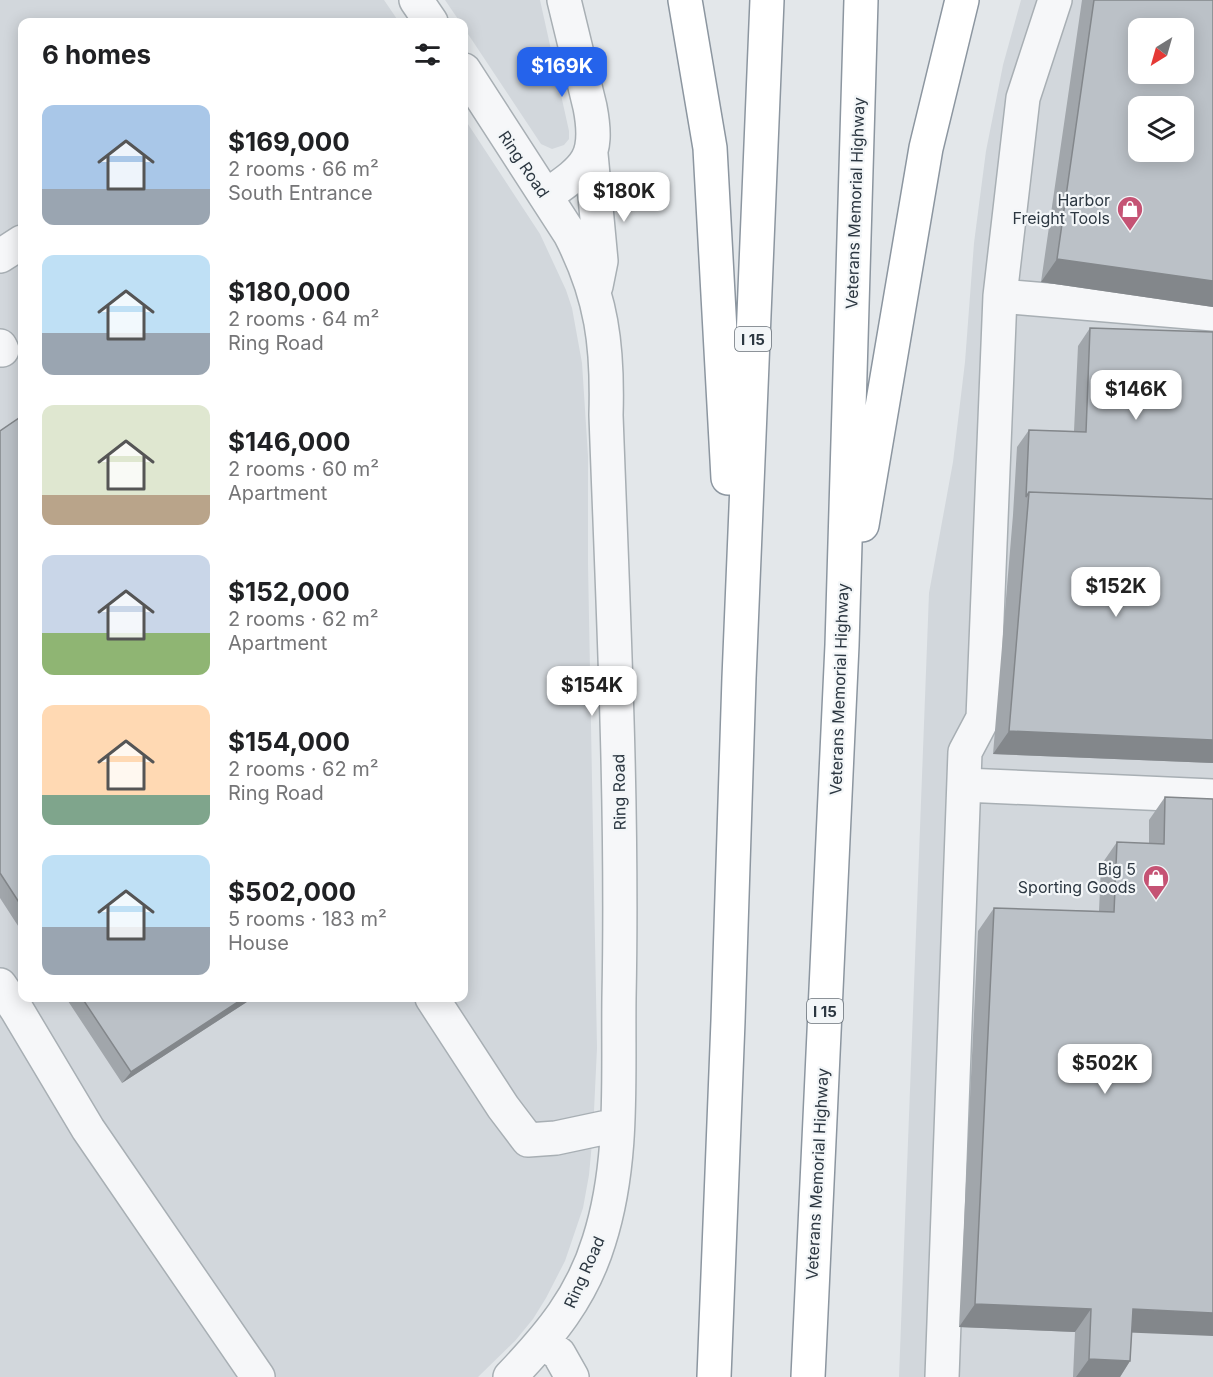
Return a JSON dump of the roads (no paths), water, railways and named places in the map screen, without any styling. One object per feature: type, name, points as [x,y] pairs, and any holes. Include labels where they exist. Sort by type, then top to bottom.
[{"type":"highway","points":[[686,0],[710,148],[739,678]]},
{"type":"highway","name":"I 15","points":[[714,1377],[766,0]]},
{"type":"highway","name":"Veterans Memorial Highway","points":[[808,1377],[842,645],[861,0]]},
{"type":"highway","points":[[842,645],[926,148],[962,0]]},
{"type":"street","points":[[416,0],[428,18]]},
{"type":"street","points":[[564,0],[593,123],[591,154],[601,261],[595,291]]},
{"type":"street","points":[[942,1377],[965,752],[983,718],[1000,296],[1023,98],[1055,0]]},
{"type":"street","name":"Ring Road","points":[[468,76],[579,251],[595,291],[604,340],[607,374],[606,415],[619,785],[620,941],[615,1160],[611,1192],[599,1243],[578,1291],[543,1342],[510,1377]]},
{"type":"street","points":[[546,196],[577,174],[591,154]]},
{"type":"street","points":[[0,256],[18,245]]},
{"type":"street","points":[[1000,296],[1213,314]]},
{"type":"street","points":[[964,785],[1213,796]]},
{"type":"street","points":[[0,984],[88,1129],[258,1377]]},
{"type":"street","points":[[435,1002],[503,1107],[528,1140],[556,1138],[617,1125]]},
{"type":"street","points":[[543,1342],[559,1354],[572,1377]]},
{"type":"place","name":"Harbor Freight Tools","points":[[1130,232]]},
{"type":"place","name":"Big 5 Sporting Goods","points":[[1156,901]]}]
